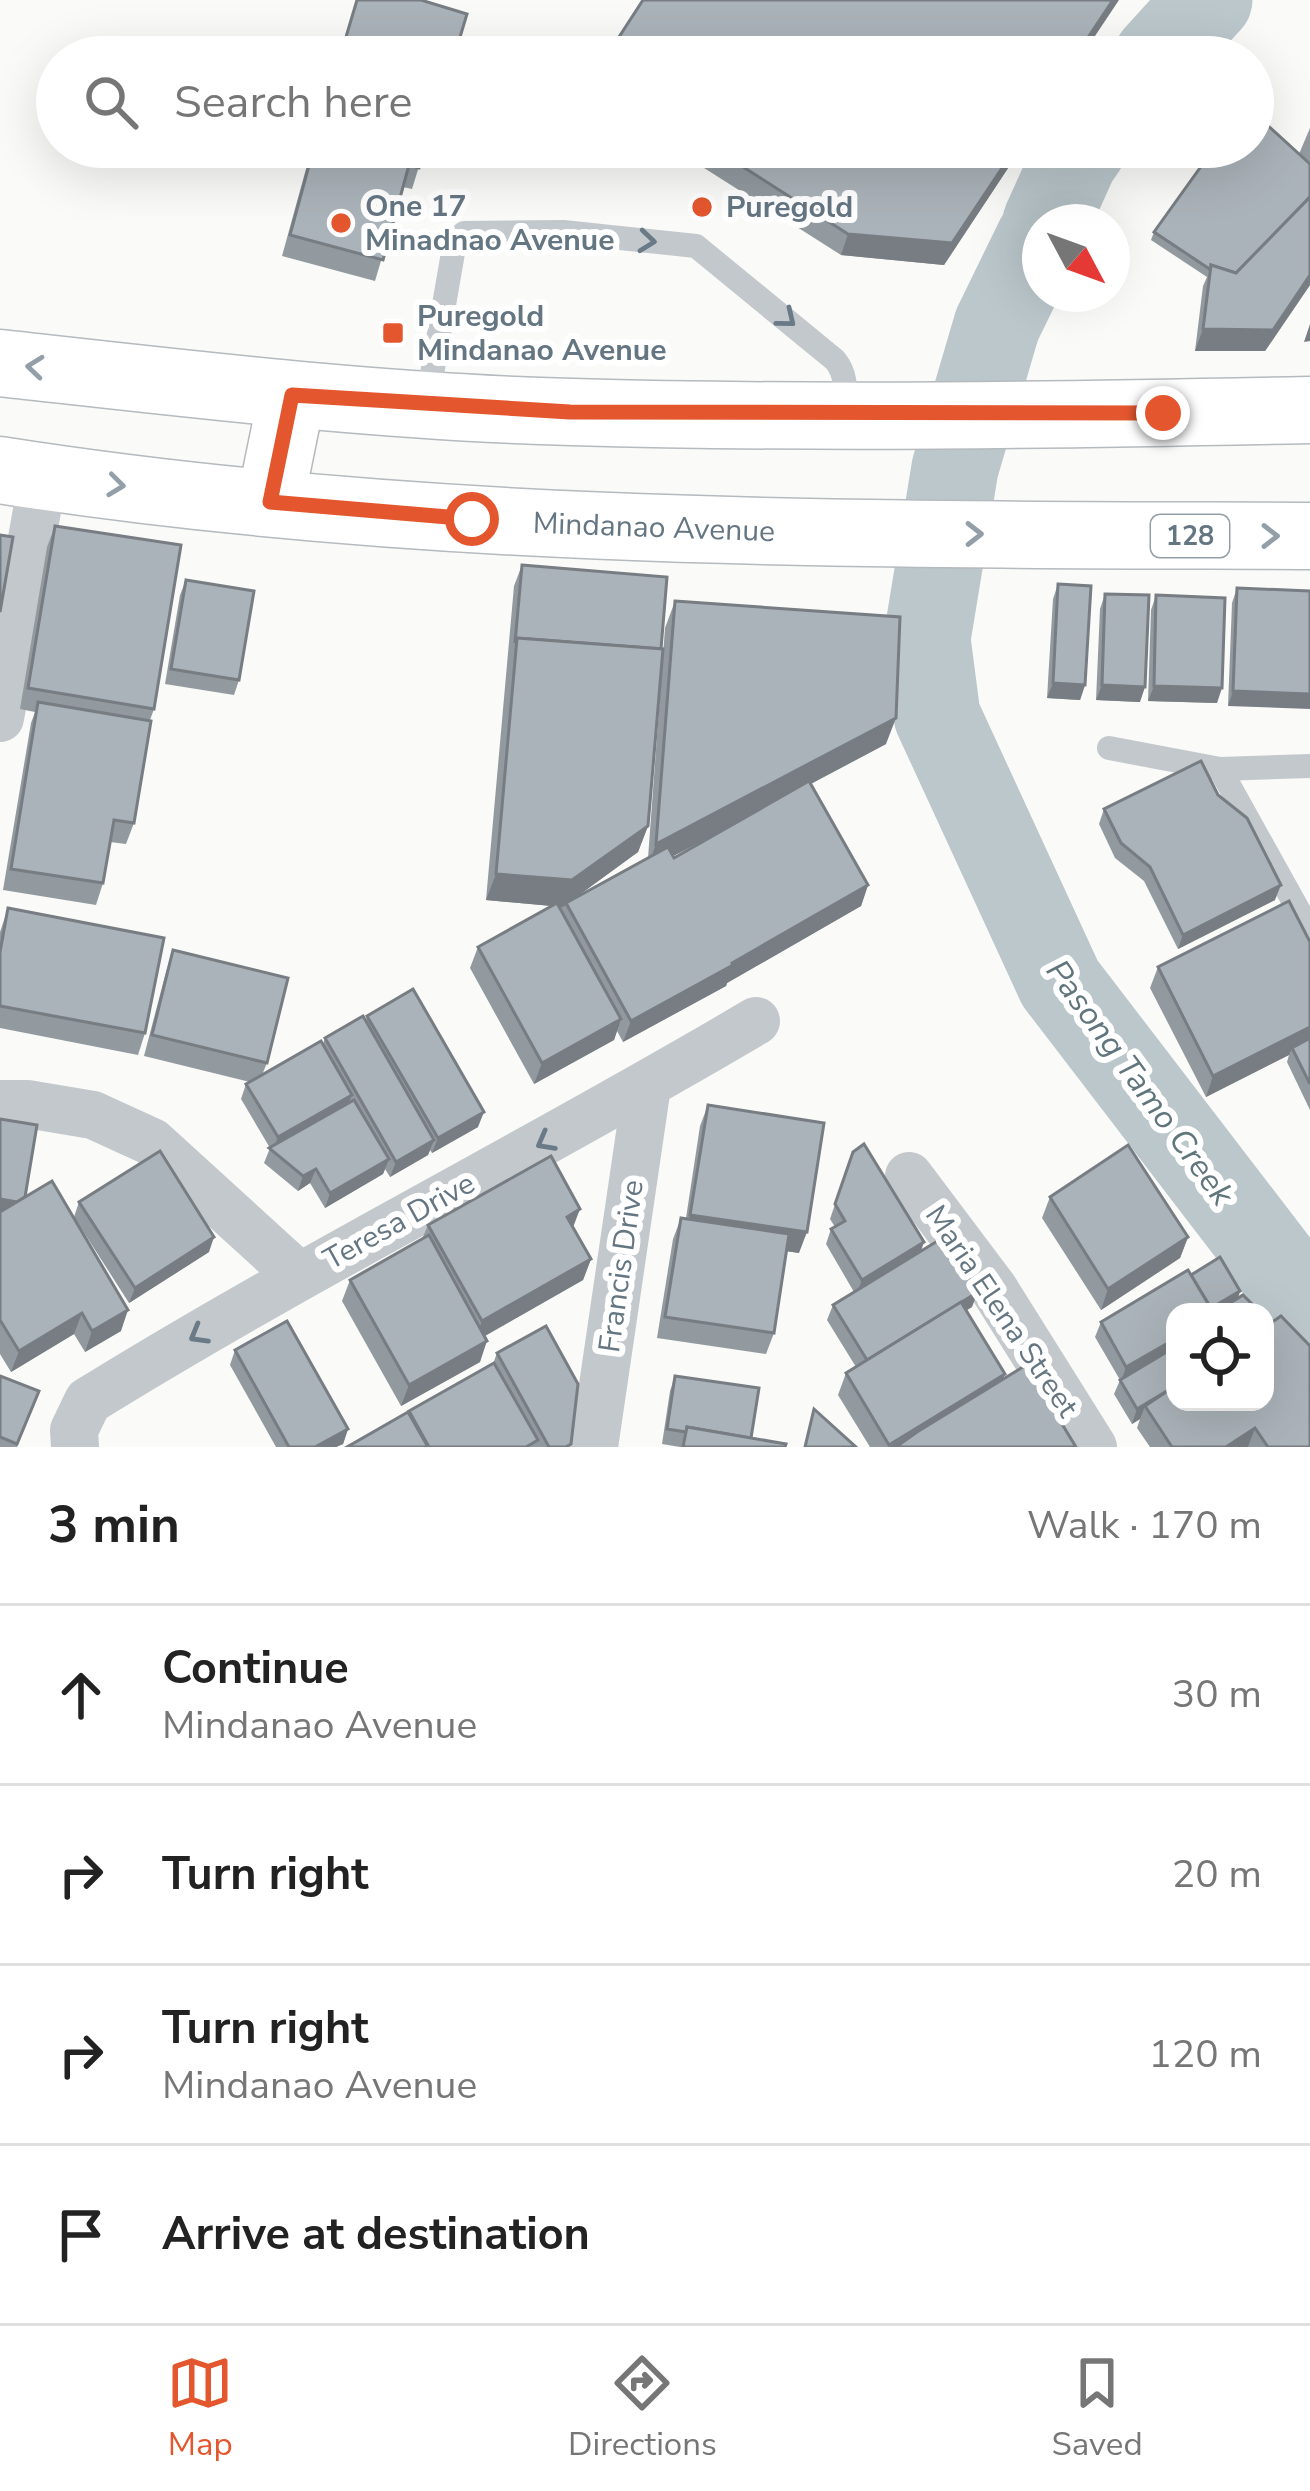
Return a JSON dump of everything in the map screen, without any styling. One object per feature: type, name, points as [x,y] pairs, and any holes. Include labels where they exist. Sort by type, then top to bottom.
[{"type":"main road","points":[[0,363],[292,395],[570,412],[1310,410]]},
{"type":"main road","points":[[270,502],[292,395]]},
{"type":"main road","name":"Mindanao Avenue","points":[[22,473],[270,502],[676,530],[1310,536]]},
{"type":"street","points":[[0,718],[22,473]]},
{"type":"street","name":"Teresa Drive","points":[[75,1447],[74,1430],[88,1401],[299,1276],[756,1022]]},
{"type":"street","name":"Francis Drive","points":[[594,1447],[647,1086]]},
{"type":"street","points":[[0,1104],[93,1115],[152,1142],[299,1276]]},
{"type":"street","name":"Maria Elena Street","points":[[909,1176],[994,1289],[1093,1447]]},
{"type":"lane","points":[[426,405],[459,236],[563,232],[696,246],[842,368],[846,381],[843,414]]},
{"type":"lane","points":[[1109,748],[1220,769],[1310,766]]},
{"type":"lane","points":[[1220,769],[1310,932]]},
{"type":"building","points":[[357,0],[421,0],[467,14],[460,36],[346,36]]},
{"type":"building","points":[[643,0],[1113,0],[1089,36],[620,36]]},
{"type":"building","points":[[1274,131],[1310,164],[1310,197],[1236,273],[1211,265],[1211,270],[1154,232],[1200,168],[1274,168]]},
{"type":"building","name":"One 17 Minadnao Avenue","points":[[308,168],[408,168],[383,260],[290,235]]},
{"type":"building","points":[[745,168],[1002,168],[952,243],[848,234]]},
{"type":"building","points":[[1310,197],[1310,275],[1273,330],[1203,329],[1211,265],[1236,273]]},
{"type":"building","points":[[55,526],[181,545],[154,709],[28,688]]},
{"type":"building","points":[[0,535],[13,537],[0,612]]},
{"type":"building","points":[[522,565],[667,577],[661,649],[517,638],[515,643]]},
{"type":"building","points":[[186,580],[254,591],[239,680],[171,669]]},
{"type":"building","points":[[1058,584],[1091,586],[1085,685],[1053,683]]},
{"type":"building","points":[[1237,588],[1310,591],[1310,694],[1233,691]]},
{"type":"building","points":[[1105,594],[1149,595],[1145,687],[1102,685]]},
{"type":"building","points":[[1156,595],[1225,598],[1222,688],[1154,686]]},
{"type":"building","points":[[675,601],[900,617],[896,718],[656,844]]},
{"type":"building","points":[[517,638],[663,649],[648,826],[572,880],[496,874]]},
{"type":"building","points":[[38,702],[151,721],[134,823],[114,820],[103,883],[11,869]]},
{"type":"building","points":[[1201,761],[1218,795],[1247,818],[1281,885],[1183,935],[1150,867],[1121,843],[1104,809]]},
{"type":"building","points":[[809,781],[868,885],[631,1021],[566,903],[668,847],[674,858]]},
{"type":"building","points":[[1289,901],[1310,942],[1310,1027],[1213,1076],[1158,967]]},
{"type":"building","points":[[557,903],[621,1019],[542,1063],[478,947]]},
{"type":"building","points":[[8,908],[164,938],[145,1033],[0,1006],[0,952]]},
{"type":"building","points":[[173,950],[288,978],[267,1063],[152,1035]]},
{"type":"building","points":[[413,989],[484,1112],[438,1138],[367,1016]]},
{"type":"building","points":[[363,1016],[434,1140],[396,1162],[325,1038]]},
{"type":"building","points":[[1310,1038],[1310,1084],[1292,1048]]},
{"type":"building","points":[[321,1041],[352,1095],[278,1137],[246,1084]]},
{"type":"building","points":[[354,1100],[389,1159],[330,1193],[316,1169],[303,1176],[269,1148]]},
{"type":"building","points":[[708,1105],[824,1123],[807,1232],[690,1215]]},
{"type":"building","points":[[0,1119],[37,1125],[25,1197],[17,1202],[0,1199]]},
{"type":"building","points":[[864,1144],[924,1242],[862,1280],[831,1229],[845,1221],[835,1204],[853,1152]]},
{"type":"building","points":[[1128,1145],[1188,1237],[1108,1289],[1050,1197]]},
{"type":"building","points":[[160,1151],[214,1237],[135,1288],[79,1202]]},
{"type":"building","points":[[551,1156],[580,1209],[567,1217],[591,1259],[482,1321],[428,1225]]},
{"type":"building","points":[[52,1181],[128,1310],[92,1331],[82,1313],[19,1351],[0,1320],[0,1212]]},
{"type":"building","points":[[681,1218],[789,1234],[774,1333],[665,1317]]},
{"type":"building","points":[[429,1235],[487,1341],[409,1385],[350,1280]]},
{"type":"building","points":[[944,1237],[978,1292],[867,1360],[833,1305]]},
{"type":"building","points":[[1220,1257],[1240,1291],[1220,1303],[1208,1303],[1191,1275]]},
{"type":"building","points":[[1188,1270],[1208,1303],[1166,1303],[1166,1344],[1126,1367],[1101,1322]]},
{"type":"building","points":[[961,1302],[1005,1374],[889,1445],[846,1373]]},
{"type":"building","points":[[1281,1316],[1310,1346],[1310,1447],[1268,1447],[1255,1428],[1226,1447],[1172,1447],[1145,1406],[1166,1392],[1166,1411],[1274,1411],[1274,1321]]},
{"type":"building","points":[[287,1321],[348,1429],[315,1447],[289,1447],[235,1350]]},
{"type":"building","points":[[546,1326],[578,1384],[571,1444],[566,1447],[549,1447],[497,1353]]},
{"type":"building","points":[[1166,1352],[1166,1391],[1137,1409],[1120,1380]]},
{"type":"building","points":[[494,1363],[538,1440],[526,1447],[429,1447],[409,1411]]},
{"type":"building","points":[[1026,1365],[1076,1447],[896,1447],[917,1432]]},
{"type":"building","points":[[0,1376],[39,1391],[17,1444],[0,1437]]},
{"type":"building","points":[[675,1376],[759,1388],[751,1438],[687,1427],[686,1432],[667,1429]]},
{"type":"building","points":[[814,1409],[856,1447],[805,1447]]},
{"type":"building","points":[[408,1412],[428,1447],[347,1447]]},
{"type":"building","points":[[687,1427],[786,1444],[683,1447]]},
{"type":"waterway","name":"Pasong Tamo Creek","points":[[1176,36],[1209,0]]},
{"type":"waterway","name":"Pasong Tamo Creek","points":[[1054,204],[1070,168]]},
{"type":"waterway","name":"Pasong Tamo Creek","points":[[1022,274],[997,325],[955,468],[927,639],[937,716],[1060,983],[1310,1309]]},
{"type":"place","name":"Puregold","points":[[702,207]]},
{"type":"place","name":"One 17 Minadnao Avenue","points":[[341,223]]},
{"type":"place","name":"Puregold Mindanao Avenue","points":[[393,333]]},
{"type":"route","points":[[472,519],[270,502],[292,395],[570,412],[1163,413]]}]
